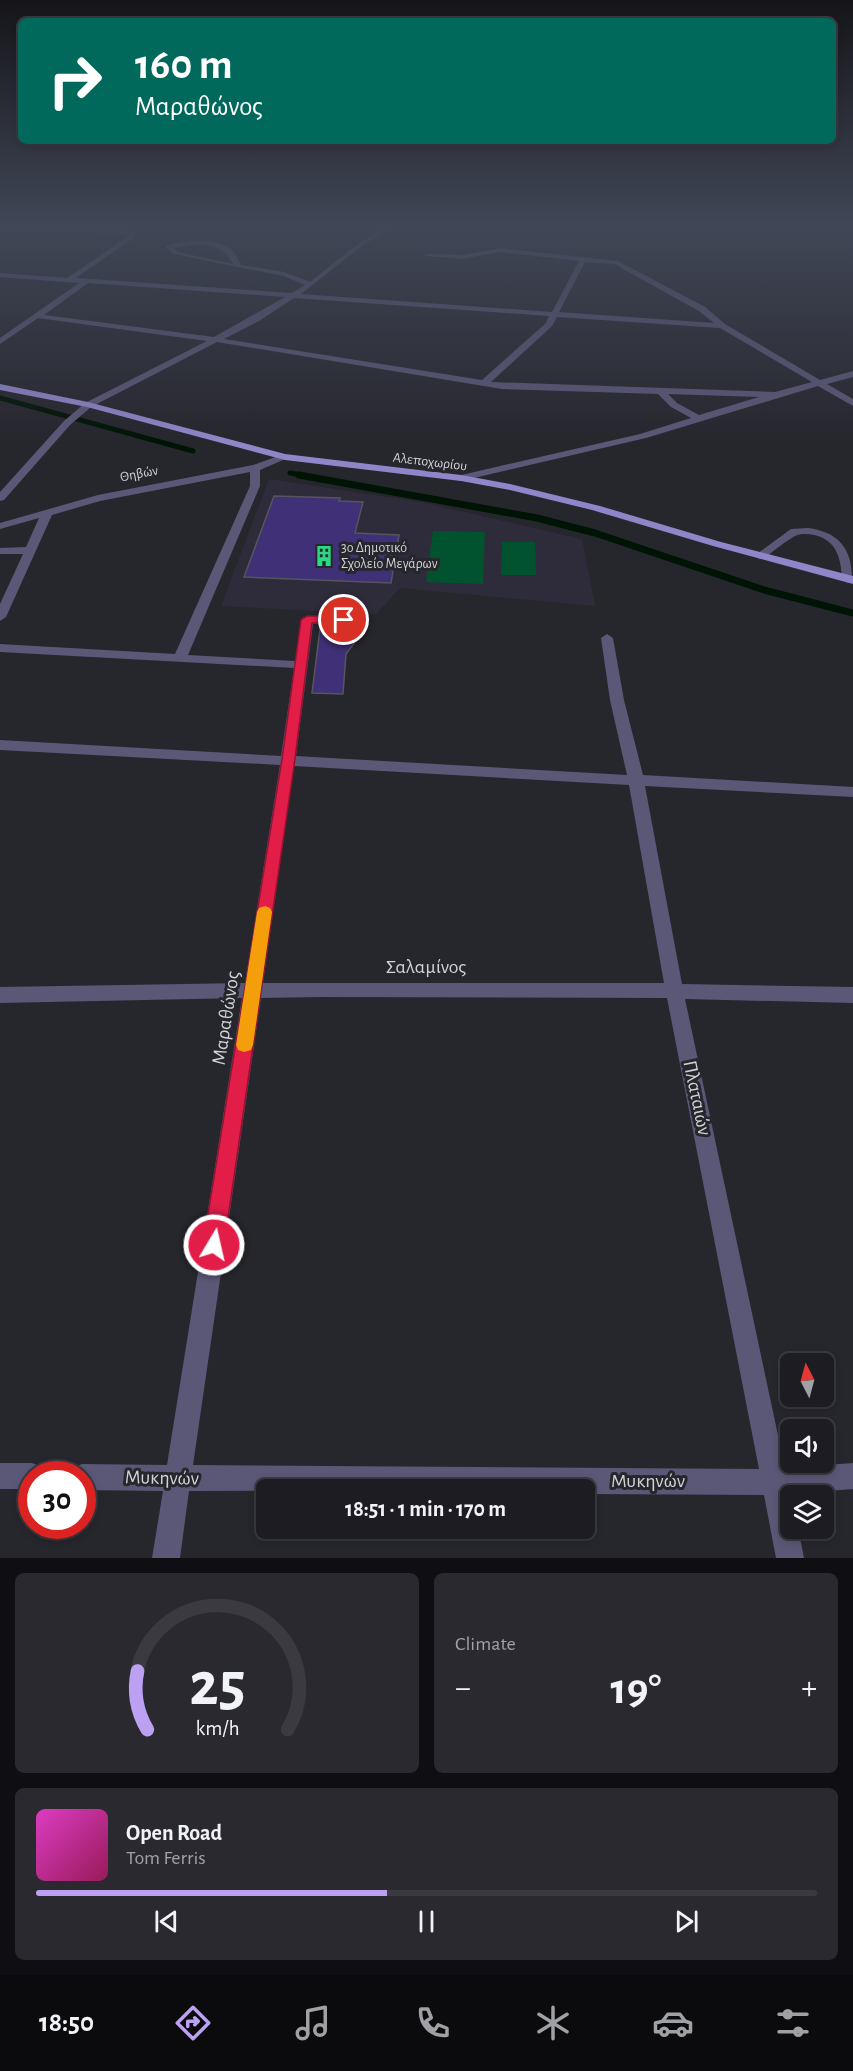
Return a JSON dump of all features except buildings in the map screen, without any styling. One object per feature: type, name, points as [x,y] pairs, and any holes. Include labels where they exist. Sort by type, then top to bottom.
[{"type":"main road","name":"Αλεποχωρίου","points":[[0,387],[285,457],[461,478],[510,487],[850,579]]},
{"type":"street","points":[[0,342],[64,297]]},
{"type":"street","points":[[0,498],[67,423],[85,407],[256,319],[289,297]]},
{"type":"street","points":[[300,297],[722,326]]},
{"type":"street","points":[[484,383],[541,333],[564,297]]},
{"type":"street","points":[[680,297],[702,309],[722,326],[853,403]]},
{"type":"street","points":[[37,316],[213,340],[523,388],[775,395]]},
{"type":"street","points":[[461,478],[643,436],[819,382],[853,374]]},
{"type":"street","points":[[660,392],[674,405],[699,419]]},
{"type":"street","name":"Θηβών","points":[[0,526],[48,511],[147,488],[255,468],[285,457]]},
{"type":"street","points":[[180,657],[255,486],[255,468]]},
{"type":"street","points":[[0,617],[48,511]]},
{"type":"street","points":[[760,556],[795,531],[821,534],[832,538],[845,551],[850,579]]},
{"type":"street","points":[[0,551],[31,550]]},
{"type":"street","name":"Μαραθώνος","points":[[165,1558],[288,759],[307,620],[363,620]]},
{"type":"street","name":"Πλαταιών","points":[[607,638],[617,700],[636,779],[674,989],[716,1186],[773,1482],[790,1558]]},
{"type":"street","points":[[0,648],[302,665]]},
{"type":"street","points":[[0,745],[288,759],[853,792]]},
{"type":"street","name":"Σαλαμίνος","points":[[0,995],[253,990],[674,989],[853,995]]},
{"type":"street","points":[[0,1476],[18,1476]]},
{"type":"street","name":"Μυκηνών","points":[[96,1477],[773,1482],[853,1476]]},
{"type":"shaded area","points":[[269,479],[421,502],[582,539],[595,606],[400,588],[376,614],[221,606]]},
{"type":"green space","points":[[433,531],[485,532],[483,584],[426,582]]},
{"type":"green space","points":[[502,542],[535,542],[536,575],[501,575]]},
{"type":"waterway","points":[[0,398],[193,451]]},
{"type":"waterway","points":[[290,473],[308,476]]},
{"type":"waterway","points":[[299,475],[537,518],[595,533],[764,590],[853,613]]},
{"type":"slow traffic","points":[[244,1045],[265,912]]},
{"type":"place","name":"3ο Δημοτικό Σχολείο Μεγάρων","points":[[324,556]]},
{"type":"route","points":[[214,1245],[307,620],[344,620]]}]
